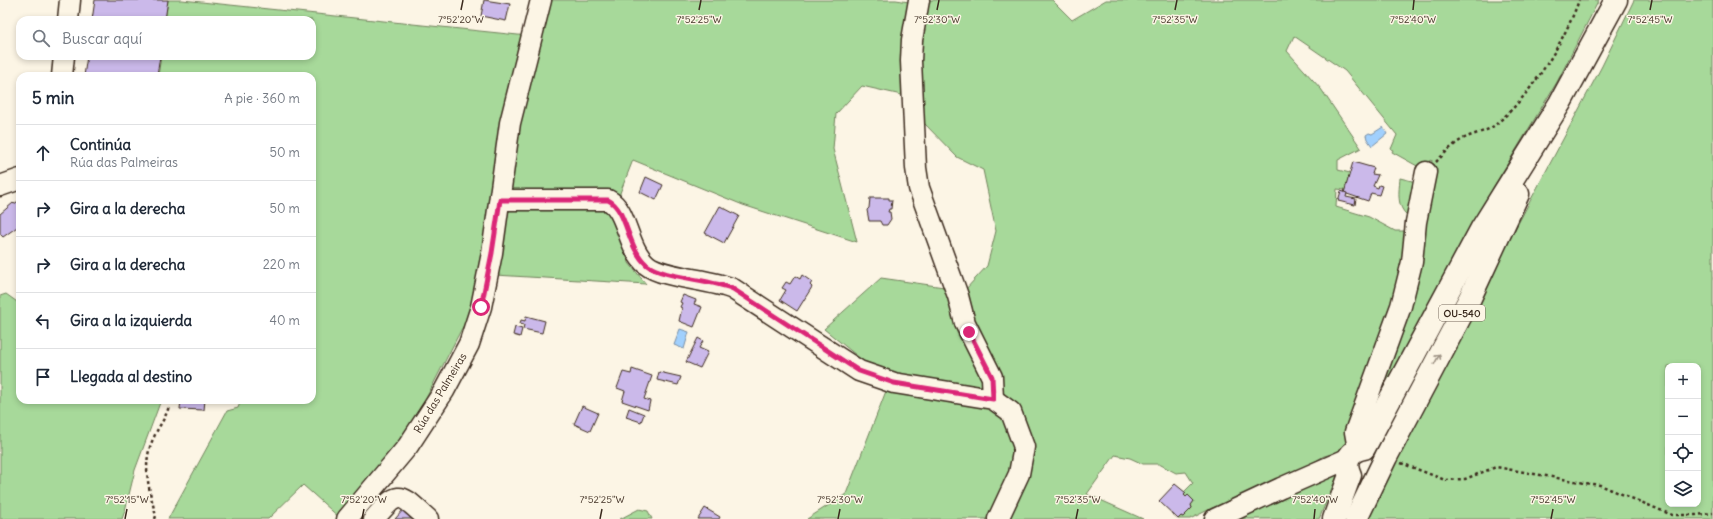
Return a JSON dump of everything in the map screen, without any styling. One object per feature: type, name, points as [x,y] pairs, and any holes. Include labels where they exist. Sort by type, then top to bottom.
[{"type":"main road","name":"OU-540","points":[[1335,519],[1367,455],[1521,168],[1560,103],[1616,0]]},
{"type":"main road","name":"OU-540","points":[[1356,519],[1367,455],[1401,409],[1422,386],[1469,300],[1560,103]]},
{"type":"main road","points":[[1348,519],[1367,455]]},
{"type":"street","points":[[68,16],[70,0]]},
{"type":"street","name":"Rúa das Palmeiras","points":[[347,519],[408,446],[444,391],[469,344],[481,307],[492,253],[510,123],[541,0]]},
{"type":"street","points":[[920,0],[912,40],[911,61],[916,168],[919,188],[958,296],[965,323],[992,377],[993,399]]},
{"type":"street","points":[[62,72],[64,60]]},
{"type":"street","points":[[1215,519],[1281,488],[1367,455],[1355,432],[1401,306],[1412,262],[1416,222],[1426,172]]},
{"type":"street","points":[[0,186],[16,180]]},
{"type":"street","points":[[500,200],[608,200],[614,204],[620,213],[633,247],[648,266],[663,272],[721,284],[733,289],[859,371],[879,379],[993,399],[1011,412],[1024,447],[1019,474],[998,519]]},
{"type":"street","points":[[374,519],[388,502],[396,498],[405,498],[428,519]]},
{"type":"path","points":[[1426,172],[1446,152],[1465,138],[1494,126],[1516,105],[1537,78],[1553,53],[1574,16],[1579,0]]},
{"type":"path","points":[[156,519],[148,486],[146,464],[153,437],[165,418],[169,406]]},
{"type":"path","points":[[1367,455],[1445,480],[1465,479],[1496,467],[1585,483],[1600,484],[1672,515],[1713,513]]},
{"type":"green space","points":[[168,0],[182,0],[537,37],[547,0],[896,0],[928,5],[930,0],[1052,0],[1072,20],[1106,0],[1599,0],[1557,82],[1494,186],[1426,310],[1362,437],[1412,295],[1432,160],[1419,167],[1392,152],[1393,150],[1391,149],[1397,135],[1345,71],[1294,36],[1287,51],[1321,89],[1361,148],[1338,160],[1338,170],[1350,173],[1345,190],[1337,189],[1336,207],[1369,217],[1395,231],[1407,231],[1401,282],[1351,446],[1341,452],[1324,456],[1289,477],[1248,496],[1212,508],[1190,519],[1178,519],[1181,516],[1183,517],[1192,508],[1191,505],[1194,501],[1188,495],[1186,497],[1184,495],[1184,492],[1193,483],[1186,472],[1176,473],[1159,464],[1143,464],[1130,458],[1115,455],[1087,494],[1143,519],[807,519],[846,494],[886,391],[867,364],[824,329],[881,278],[965,290],[987,266],[996,231],[983,170],[957,157],[924,123],[906,96],[862,86],[836,114],[833,149],[857,242],[743,205],[633,160],[620,193],[629,263],[646,284],[495,275],[461,330],[422,406],[385,463],[341,519],[303,485],[268,519],[168,519],[227,411],[238,408],[240,404],[316,404],[316,72],[159,72],[160,60],[316,60],[316,16],[166,16]]},
{"type":"green space","points":[[1634,0],[1713,0],[1713,519],[1367,519],[1397,451],[1602,66]]},
{"type":"green space","points":[[1400,178],[1416,182],[1408,216],[1404,212],[1400,203]]},
{"type":"green space","points":[[6,294],[16,301],[16,404],[160,404],[135,470],[122,519],[0,519],[0,296]]},
{"type":"green space","points":[[1339,471],[1319,519],[1232,519]]},
{"type":"green space","points":[[639,509],[648,511],[652,519],[620,519]]},
{"type":"water","points":[[1383,127],[1387,134],[1372,146],[1366,135],[1369,133],[1372,134]]},
{"type":"water","points":[[680,329],[689,332],[684,349],[674,345]]},
{"type":"building","points":[[95,0],[168,0],[166,16],[93,16]]},
{"type":"building","points":[[484,0],[510,4],[506,21],[481,16]]},
{"type":"building","points":[[86,60],[159,60],[158,72],[85,72]]},
{"type":"building","points":[[1353,162],[1374,168],[1372,174],[1378,175],[1373,186],[1378,188],[1379,185],[1382,186],[1379,195],[1371,193],[1368,201],[1344,193]]},
{"type":"building","points":[[646,177],[663,185],[656,200],[640,192]]},
{"type":"building","points":[[1341,191],[1347,193],[1346,197],[1356,199],[1355,205],[1338,201]]},
{"type":"building","points":[[870,198],[889,198],[889,200],[892,200],[891,209],[889,209],[888,212],[890,212],[891,219],[887,225],[882,225],[880,221],[869,221],[867,210],[869,208]]},
{"type":"building","points":[[13,203],[16,203],[16,228],[3,237],[0,234],[0,214]]},
{"type":"building","points":[[720,206],[739,216],[724,243],[705,233]]},
{"type":"building","points":[[802,275],[812,282],[810,285],[812,287],[797,311],[780,300],[786,290],[782,288],[786,282],[790,284],[795,276],[800,279]]},
{"type":"building","points":[[683,295],[696,300],[694,304],[702,307],[694,327],[679,321],[682,308],[680,307],[682,303],[680,302]]},
{"type":"building","points":[[526,316],[545,321],[542,333],[523,329],[524,325],[520,324],[521,320],[525,321]]},
{"type":"building","points":[[515,327],[522,329],[520,337],[513,335]]},
{"type":"building","points":[[698,338],[703,341],[699,348],[708,352],[700,368],[686,362]]},
{"type":"building","points":[[632,369],[652,376],[644,399],[650,401],[648,410],[622,401],[625,391],[617,388],[623,372],[631,374]]},
{"type":"building","points":[[659,372],[681,377],[678,385],[657,380]]},
{"type":"building","points":[[181,404],[205,404],[204,410],[180,409]]},
{"type":"building","points":[[582,406],[598,413],[590,431],[574,424]]},
{"type":"building","points":[[629,408],[644,414],[641,422],[626,417]]},
{"type":"building","points":[[1175,484],[1186,493],[1184,495],[1186,497],[1188,495],[1194,501],[1191,505],[1192,508],[1183,517],[1181,516],[1178,519],[1159,501]]},
{"type":"building","points":[[705,508],[720,517],[719,519],[698,519]]},
{"type":"building","points":[[404,509],[415,519],[395,519]]},
{"type":"route","points":[[481,307],[492,253],[500,200],[608,200],[614,204],[620,213],[633,247],[648,266],[663,272],[721,284],[733,289],[859,371],[879,379],[894,383],[993,399],[992,377],[969,332]]}]
